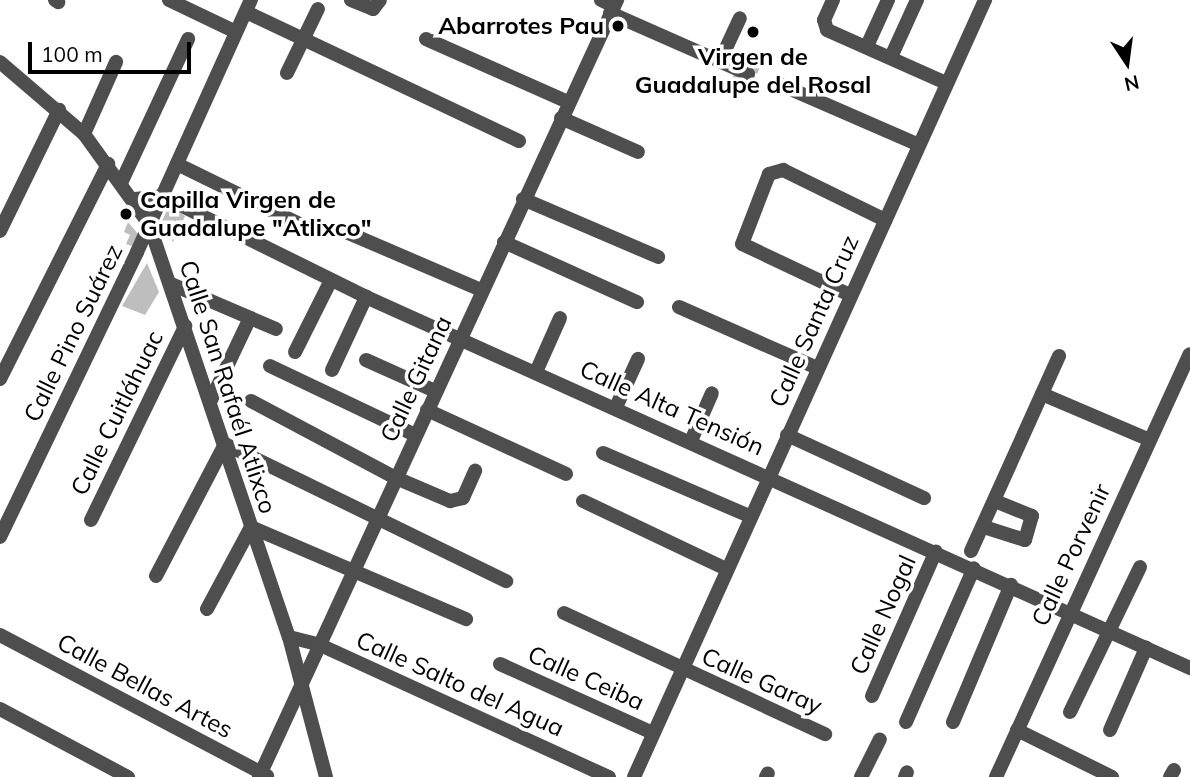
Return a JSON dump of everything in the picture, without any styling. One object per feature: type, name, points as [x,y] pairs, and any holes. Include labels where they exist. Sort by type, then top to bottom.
[{"type":"street","points":[[169,0],[236,32]]},
{"type":"street","points":[[351,0],[373,9],[380,0]]},
{"type":"street","points":[[832,0],[824,26],[946,83]]},
{"type":"street","points":[[867,46],[888,0]]},
{"type":"street","points":[[891,57],[917,0]]},
{"type":"street","name":"Calle Santa Cruz","points":[[634,777],[749,516],[985,0]]},
{"type":"street","points":[[610,5],[748,74]]},
{"type":"street","name":"Calle Gitana","points":[[263,776],[318,644],[460,340],[610,5]]},
{"type":"street","points":[[248,6],[303,40],[519,141]]},
{"type":"street","name":"Calle Pino Suárez","points":[[0,537],[5,514],[149,224],[248,6]]},
{"type":"street","points":[[287,73],[318,9]]},
{"type":"street","points":[[719,61],[740,18]]},
{"type":"street","points":[[121,183],[188,39]]},
{"type":"street","points":[[426,39],[568,102]]},
{"type":"street","points":[[84,134],[116,62]]},
{"type":"street","name":"Calle San Rafaél Atlixco","points":[[2,68],[59,110],[84,134],[135,199],[149,224],[172,284],[289,637],[326,777]]},
{"type":"street","points":[[779,84],[918,144]]},
{"type":"street","points":[[0,232],[59,110]]},
{"type":"street","points":[[561,118],[638,152]]},
{"type":"street","points":[[0,379],[108,164]]},
{"type":"street","points":[[177,164],[314,231]]},
{"type":"street","points":[[850,295],[742,244],[769,174],[783,170],[885,220]]},
{"type":"street","points":[[135,199],[162,196]]},
{"type":"street","name":"Calle Alta Tensión","points":[[162,196],[366,298],[616,407],[1190,668]]},
{"type":"street","points":[[523,199],[658,257]]},
{"type":"street","points":[[339,229],[481,290]]},
{"type":"street","points":[[504,242],[637,302]]},
{"type":"street","points":[[295,352],[331,280]]},
{"type":"street","points":[[172,284],[276,329]]},
{"type":"street","points":[[332,370],[366,298]]},
{"type":"street","points":[[679,307],[817,368]]},
{"type":"street","points":[[211,400],[250,318]]},
{"type":"street","points":[[536,372],[560,318]]},
{"type":"street","name":"Calle Cuitláhuac","points":[[91,520],[185,326]]},
{"type":"street","name":"Calle Porvenir","points":[[996,777],[1068,611],[1190,354]]},
{"type":"street","points":[[971,551],[1059,356]]},
{"type":"street","points":[[616,407],[638,359]]},
{"type":"street","points":[[366,360],[435,391]]},
{"type":"street","points":[[270,366],[415,435]]},
{"type":"street","points":[[691,441],[712,393]]},
{"type":"street","points":[[1042,394],[1150,440]]},
{"type":"street","points":[[251,401],[396,478],[457,502],[475,471]]},
{"type":"street","points":[[427,410],[566,474]]},
{"type":"street","points":[[787,435],[924,498]]},
{"type":"street","points":[[156,576],[225,444],[506,581]]},
{"type":"street","points":[[603,453],[749,516]]},
{"type":"street","points":[[583,501],[726,569]]},
{"type":"street","points":[[984,527],[1025,540],[1032,516],[995,502]]},
{"type":"street","points":[[207,609],[251,527],[351,573],[466,619]]},
{"type":"street","name":"Calle Nogal","points":[[872,696],[936,551]]},
{"type":"street","points":[[1070,712],[1140,567]]},
{"type":"street","points":[[906,722],[974,568]]},
{"type":"street","points":[[953,722],[1011,585]]},
{"type":"street","name":"Calle Garay","points":[[564,614],[825,734]]},
{"type":"street","name":"Calle Bellas Artes","points":[[0,635],[263,776]]},
{"type":"street","name":"Calle Salto del Agua","points":[[289,637],[318,644],[610,777]]},
{"type":"street","points":[[1110,730],[1146,648]]},
{"type":"street","name":"Calle Ceiba","points":[[500,664],[653,733]]},
{"type":"street","points":[[0,709],[128,777]]},
{"type":"street","points":[[1017,730],[1112,777]]},
{"type":"street","points":[[862,777],[880,739]]},
{"type":"building","points":[[746,53],[763,61],[757,74],[741,67]]},
{"type":"building","points":[[735,72],[751,79],[746,90],[730,82]]},
{"type":"building","points":[[169,206],[185,216],[173,242],[161,223]]},
{"type":"building","points":[[128,222],[138,234],[132,246],[126,244],[130,235],[124,232]]},
{"type":"building","points":[[147,263],[159,292],[145,315],[122,306]]},
{"type":"place","name":"Abarrotes Pau","points":[[618,26]]},
{"type":"place","name":"Virgen de Guadalupe del Rosal","points":[[753,32]]},
{"type":"place","name":"Capilla Virgen de Guadalupe \"Atlixco\"","points":[[126,214]]}]
